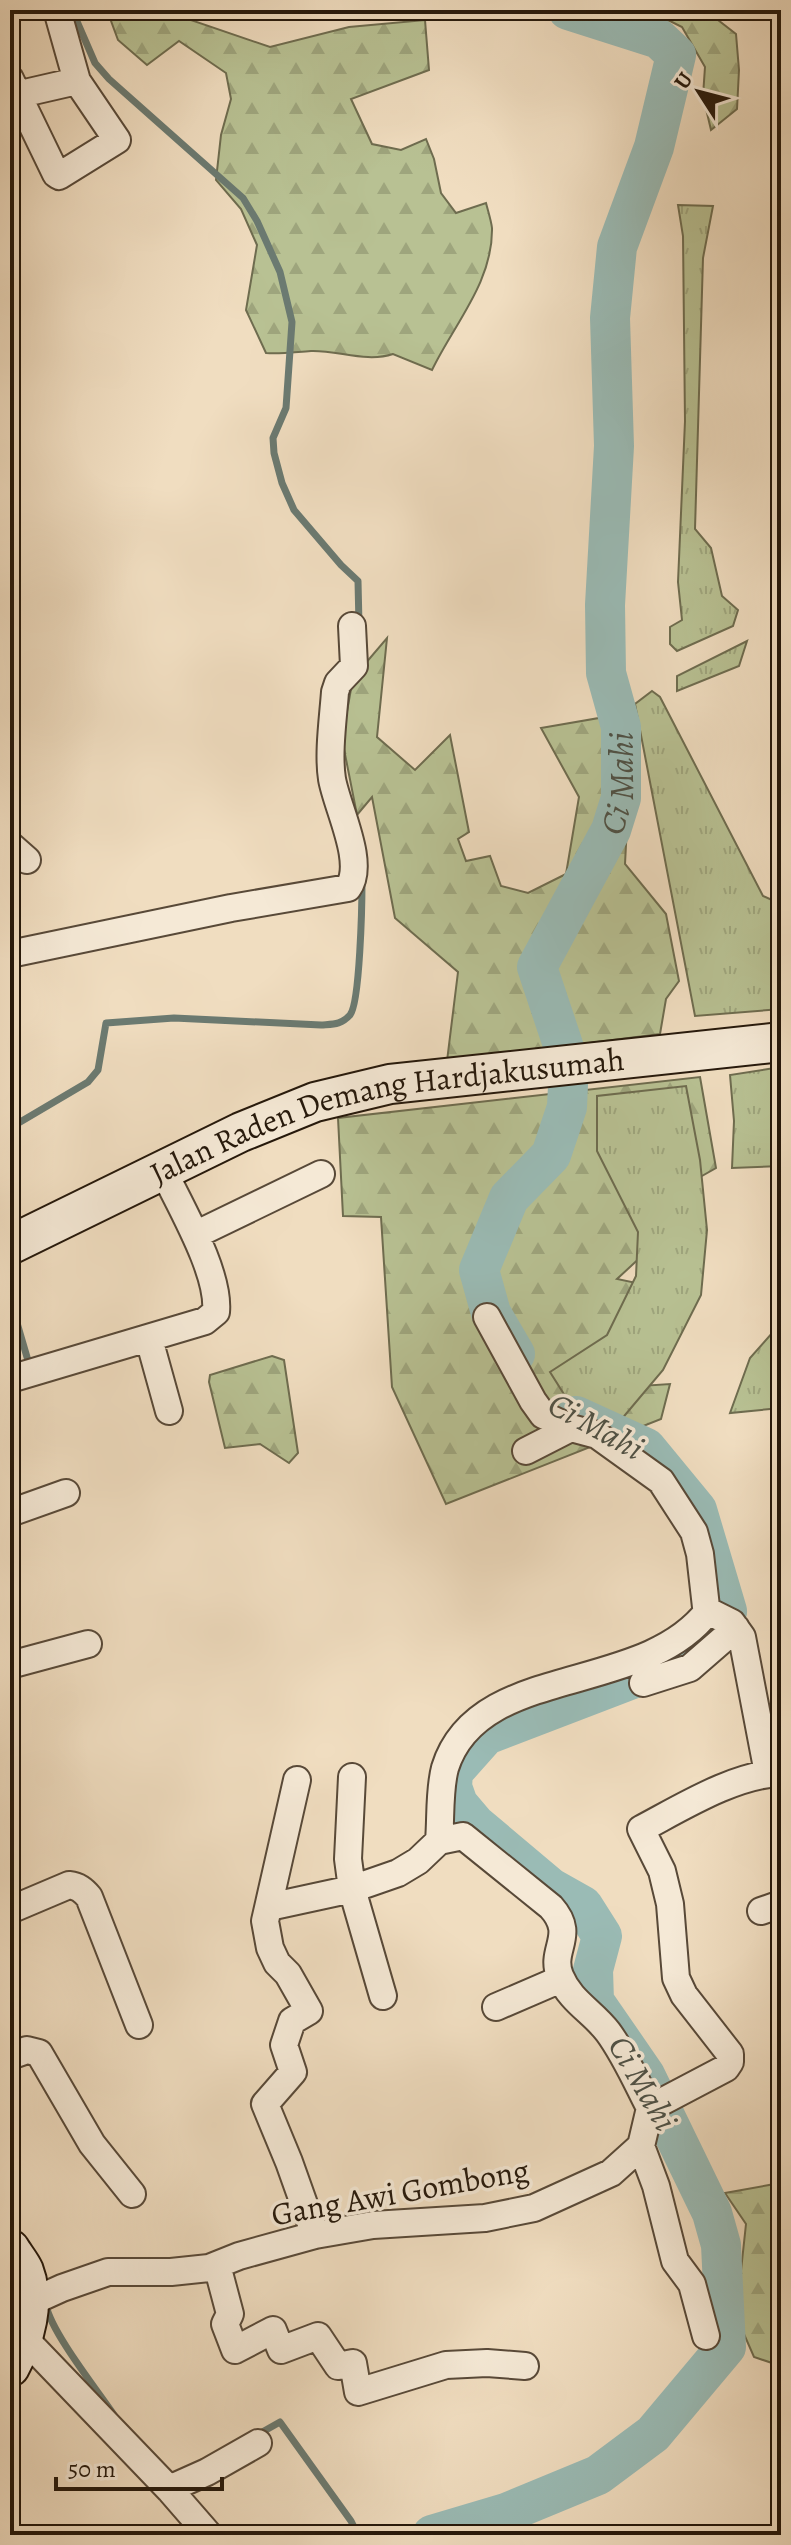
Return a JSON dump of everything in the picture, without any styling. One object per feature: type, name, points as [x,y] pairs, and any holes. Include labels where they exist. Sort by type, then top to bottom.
[{"type":"main road","name":"Jalan Raden Demang Hardjakusumah","points":[[10,1245],[241,1132],[315,1102],[390,1084],[781,1042]]},
{"type":"main road","points":[[10,2249],[24,2272],[21,2336]]},
{"type":"street","points":[[57,10],[77,81],[117,140],[59,176],[12,90],[77,81]]},
{"type":"street","points":[[10,954],[231,908],[348,888],[354,874],[351,846],[332,778],[336,687],[354,666],[352,626]]},
{"type":"street","points":[[10,1379],[205,1321],[216,1312],[218,1296],[195,1235],[163,1170]]},
{"type":"street","points":[[195,1235],[321,1174]]},
{"type":"street","points":[[487,1317],[538,1408],[551,1420],[597,1435],[661,1481],[694,1532],[722,1619],[742,1637],[774,1773],[740,1782],[696,1800],[641,1829],[662,1871],[670,1904],[676,1978],[684,1995],[730,2054],[726,2068],[650,2108]]},
{"type":"street","points":[[149,1339],[169,1411]]},
{"type":"street","points":[[526,1451],[571,1428]]},
{"type":"street","points":[[10,1513],[66,1493]]},
{"type":"street","points":[[643,1683],[690,1668],[722,1619]]},
{"type":"street","points":[[439,1841],[444,1771],[454,1746],[465,1731],[491,1711],[524,1693],[629,1664],[659,1651],[690,1631],[722,1619]]},
{"type":"street","points":[[10,1665],[88,1644]]},
{"type":"street","points":[[352,1777],[348,1859],[352,1889],[383,1996]]},
{"type":"street","points":[[297,1780],[265,1921],[270,1948],[277,1963],[288,1974],[309,2011],[292,2021],[284,2045],[293,2072],[265,2104],[315,2235]]},
{"type":"street","points":[[269,1907],[352,1889],[398,1873],[418,1861],[439,1841],[463,1836],[551,1907],[562,1919],[564,1929],[558,1961],[561,1979],[580,2006],[597,2018],[610,2035],[650,2108],[641,2146],[656,2186],[675,2261],[692,2284],[706,2336]]},
{"type":"street","points":[[10,1910],[69,1885],[83,1891],[89,1897],[139,2025]]},
{"type":"street","points":[[496,2007],[561,1979]]},
{"type":"street","points":[[10,2056],[27,2050],[39,2053],[92,2144],[132,2194]]},
{"type":"street","name":"Gang Awi Gombong","points":[[21,2336],[62,2288],[108,2272],[171,2272],[209,2268],[239,2256],[315,2235],[373,2225],[485,2218],[534,2208],[611,2173],[641,2146]]},
{"type":"street","points":[[217,2265],[230,2314],[225,2324],[235,2350],[273,2330],[281,2350],[318,2336],[338,2366],[353,2363],[358,2392],[446,2365],[487,2363],[525,2366]]},
{"type":"street","points":[[21,2336],[169,2489],[209,2535]]},
{"type":"street","points":[[169,2489],[258,2443]]},
{"type":"green space","points":[[107,10],[176,10],[179,16],[270,47],[349,27],[425,20],[429,70],[351,99],[372,144],[401,150],[426,139],[441,193],[456,213],[486,203],[492,228],[486,266],[471,302],[432,370],[393,354],[362,357],[321,351],[266,353],[246,310],[257,245],[241,209],[216,180],[221,135],[231,99],[226,73],[179,41],[147,65],[118,40]]},
{"type":"green space","points":[[643,10],[711,10],[709,13],[736,34],[739,70],[737,109],[711,130],[703,96],[705,67],[682,27],[670,21],[644,16]]},
{"type":"green space","points":[[678,205],[713,206],[703,258],[695,529],[711,548],[722,596],[738,610],[733,626],[677,651],[670,644],[670,627],[682,620],[678,582],[685,421],[683,236]]},
{"type":"green space","points":[[387,638],[377,737],[415,770],[450,735],[469,832],[458,839],[466,861],[490,856],[501,886],[528,893],[566,874],[579,797],[541,728],[605,717],[629,788],[625,864],[666,914],[679,981],[666,999],[660,1034],[447,1061],[458,972],[395,918],[372,797],[357,815],[342,739],[353,678]]},
{"type":"green space","points":[[747,641],[739,666],[677,691],[677,676]]},
{"type":"green space","points":[[652,691],[660,697],[763,896],[781,904],[781,1009],[695,1016],[635,704]]},
{"type":"green space","points":[[781,1067],[781,1166],[732,1168],[734,1121],[730,1075]]},
{"type":"green space","points":[[700,1077],[716,1168],[686,1185],[685,1216],[617,1279],[646,1285],[641,1386],[670,1384],[661,1419],[446,1504],[392,1387],[381,1217],[343,1216],[338,1118]]},
{"type":"green space","points":[[686,1086],[700,1160],[707,1230],[701,1295],[663,1370],[620,1421],[574,1410],[550,1372],[607,1335],[636,1276],[638,1232],[597,1151],[597,1096]]},
{"type":"green space","points":[[781,1323],[781,1408],[730,1413],[750,1358]]},
{"type":"green space","points":[[272,1356],[284,1360],[298,1453],[289,1463],[260,1444],[225,1448],[209,1382],[210,1375]]},
{"type":"green space","points":[[775,2184],[781,2205],[781,2366],[754,2357],[740,2325],[739,2289],[746,2224],[725,2193]]},
{"type":"waterway","points":[[72,10],[95,63],[109,79],[243,198],[257,221],[280,272],[292,322],[286,408],[273,438],[274,453],[294,510],[358,581],[359,625]]},
{"type":"waterway","name":"Ci Mahi","points":[[515,1354],[491,1313],[479,1270],[509,1198],[551,1155],[567,1107],[569,1063],[537,967],[611,830],[621,798],[621,727],[606,673],[605,605],[614,446],[610,318],[617,247],[654,147],[676,55],[659,39],[568,10]]},
{"type":"waterway","points":[[10,1128],[88,1082],[98,1070],[106,1023],[174,1018],[321,1025],[343,1021],[350,1015],[356,992],[362,882]]},
{"type":"waterway","points":[[10,1299],[29,1364],[24,1366]]},
{"type":"waterway","name":"Ci Mahi","points":[[432,2535],[506,2513],[598,2475],[653,2434],[726,2347],[721,2245],[712,2213],[645,2075],[594,2001],[593,1970],[602,1936],[583,1906],[551,1888],[475,1824],[458,1804],[452,1787],[453,1772],[486,1735],[692,1656],[727,1611],[697,1510],[646,1448],[576,1416]]},
{"type":"waterway","points":[[46,2305],[65,2345],[114,2415]]},
{"type":"waterway","points":[[257,2435],[280,2422],[358,2535]]}]
